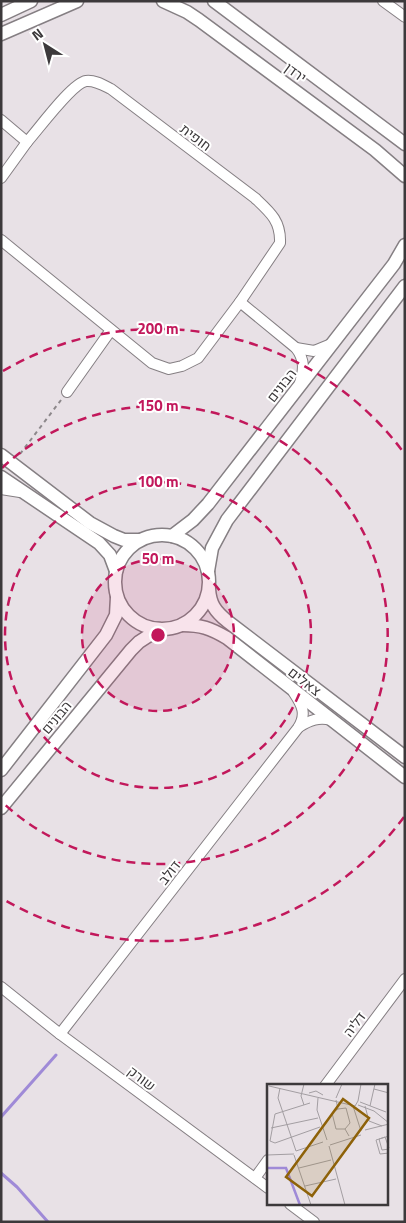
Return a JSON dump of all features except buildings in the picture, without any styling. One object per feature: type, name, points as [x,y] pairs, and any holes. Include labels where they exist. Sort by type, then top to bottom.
[{"type":"street","points":[[1,15],[32,1]]},
{"type":"street","points":[[1,34],[77,1]]},
{"type":"street","name":"ירדן","points":[[163,1],[199,20],[375,150],[405,176]]},
{"type":"street","name":"ירדן","points":[[214,1],[405,144]]},
{"type":"street","points":[[383,1],[405,17]]},
{"type":"street","name":"חופית","points":[[1,178],[27,142],[74,87],[85,81],[97,82],[111,89],[255,198],[273,216],[281,231],[280,243],[240,302],[198,358],[182,366],[169,368],[152,363],[1,240]]},
{"type":"street","points":[[1,120],[27,142]]},
{"type":"street","name":"הבונים","points":[[172,536],[193,520],[208,504],[394,264],[405,245]]},
{"type":"street","points":[[1,477],[89,536],[105,549],[114,562],[116,571],[115,587],[121,606],[137,622],[159,629],[179,625],[190,620],[205,601],[209,589],[208,571],[212,548],[227,520],[405,286]]},
{"type":"street","points":[[240,302],[296,348],[303,364],[299,388]]},
{"type":"street","points":[[67,392],[111,330]]},
{"type":"street","points":[[296,348],[314,351],[332,344]]},
{"type":"street","points":[[1,455],[90,523],[124,540],[140,540],[161,534],[185,540],[203,558],[208,571]]},
{"type":"street","points":[[1,489],[24,494]]},
{"type":"street","points":[[116,571],[121,558],[129,548],[140,540]]},
{"type":"street","name":"צאלים","points":[[209,589],[210,601],[226,621],[405,757]]},
{"type":"street","name":"הבונים","points":[[1,770],[106,635],[116,615],[117,595]]},
{"type":"street","name":"צאלים","points":[[179,625],[197,625],[215,631],[227,638],[405,777]]},
{"type":"street","name":"הבונים","points":[[1,808],[138,642],[159,629]]},
{"type":"street","name":"דולב","points":[[60,1034],[303,721],[302,706],[292,690]]},
{"type":"street","name":"דולב","points":[[298,728],[322,718],[332,720]]},
{"type":"street","name":"דליה","points":[[326,1084],[405,979]]},
{"type":"street","name":"שורק","points":[[1,987],[60,1034],[267,1187]]},
{"type":"street","points":[[255,1178],[267,1161]]},
{"type":"street","points":[[293,1206],[314,1222]]},
{"type":"path","points":[[13,464],[67,392]]},
{"type":"waterway","points":[[1,1117],[56,1055]]},
{"type":"waterway","points":[[1,1173],[17,1187],[48,1222]]}]
